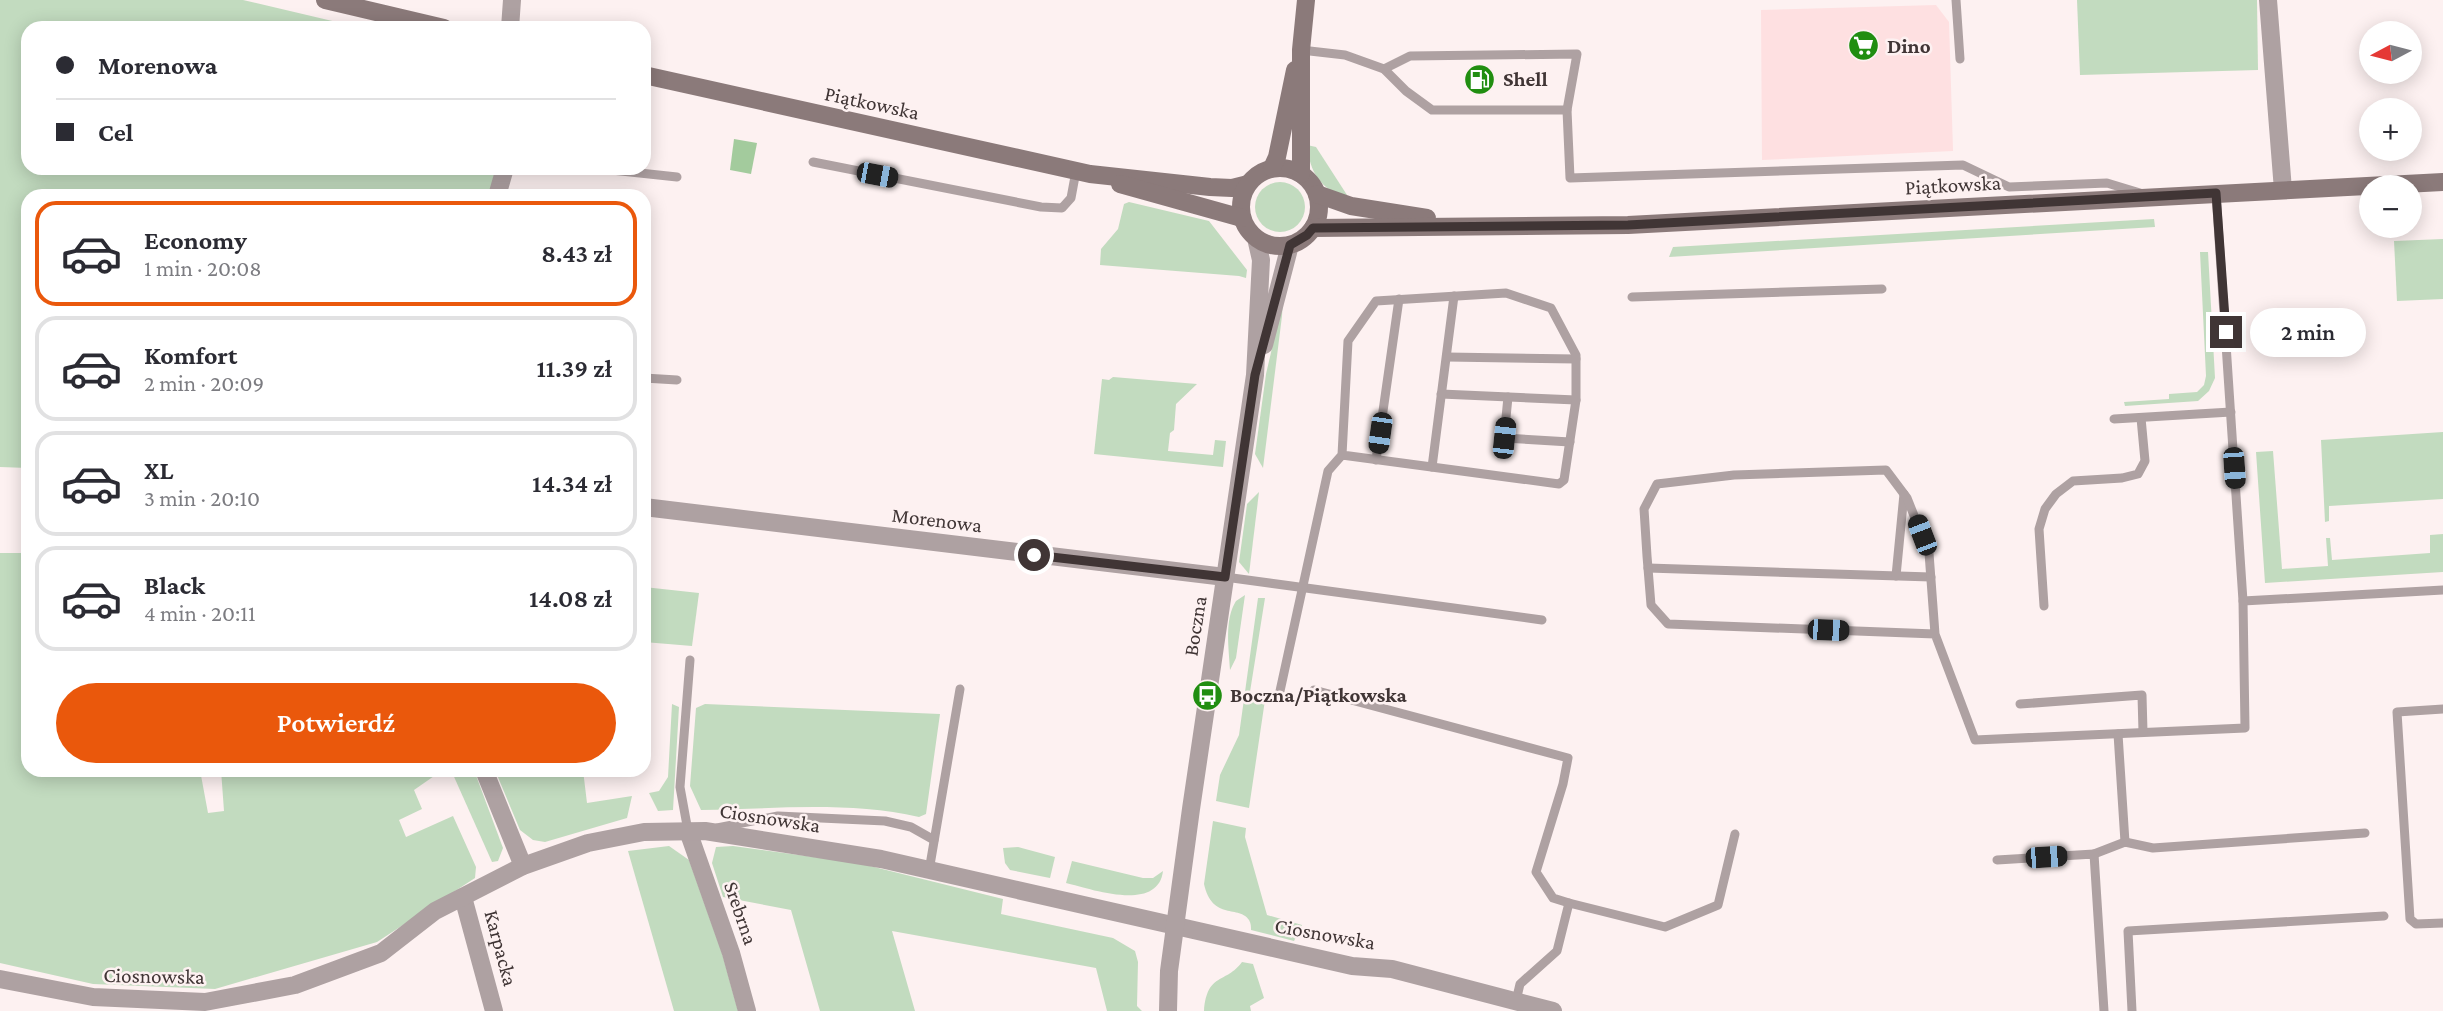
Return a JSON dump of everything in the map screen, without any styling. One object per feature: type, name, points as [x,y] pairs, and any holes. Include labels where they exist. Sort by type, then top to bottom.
[{"type":"main road","points":[[325,0],[414,21]]},
{"type":"main road","points":[[1301,174],[1301,50],[1306,0]]},
{"type":"main road","points":[[1272,168],[1277,157],[1290,88],[1301,50]]},
{"type":"main road","name":"Piątkowska","points":[[651,77],[1083,173],[1242,218]]},
{"type":"main road","points":[[1272,168],[1287,168],[1301,174],[1311,183],[1317,194],[1318,217],[1313,228],[1290,245],[1278,246],[1256,239],[1242,218],[1242,195],[1248,184],[1254,177],[1272,168]]},
{"type":"main road","name":"Piątkowska","points":[[1083,173],[1232,188],[1248,184]]},
{"type":"main road","name":"Piątkowska","points":[[1313,228],[1465,225],[1573,228],[2443,182]]},
{"type":"main road","name":"Piątkowska","points":[[1317,194],[1351,206],[1465,225]]},
{"type":"street","points":[[510,21],[512,0]]},
{"type":"street","points":[[2268,0],[2283,190]]},
{"type":"street","name":"Boczna","points":[[1168,1011],[1169,971],[1255,375],[1261,260],[1256,239]]},
{"type":"street","name":"Boczna","points":[[1255,375],[1290,245]]},
{"type":"street","name":"Morenowa","points":[[651,508],[1225,577]]},
{"type":"street","points":[[487,777],[523,866]]},
{"type":"street","name":"Ciosnowska","points":[[0,979],[93,997],[119,1005],[205,1002],[295,985],[381,953],[435,911],[523,866],[588,843],[645,832],[696,831],[852,853],[1352,966],[1392,969],[1553,1011]]},
{"type":"street","name":"Srebrna","points":[[696,831],[747,1011]]},
{"type":"street","name":"Karpacka","points":[[463,897],[494,1011]]},
{"type":"lane","points":[[1956,0],[1960,59]]},
{"type":"lane","points":[[1301,50],[1345,55],[1384,69],[1406,91],[1432,110],[1567,110]]},
{"type":"lane","points":[[1384,69],[1410,56],[1577,54],[1567,110],[1570,178],[1963,165],[2009,187],[2108,183],[2152,197]]},
{"type":"lane","points":[[813,162],[1041,207],[1062,208],[1071,198],[1083,173]]},
{"type":"lane","points":[[651,174],[677,177]]},
{"type":"lane","points":[[1935,634],[1668,624],[1651,605],[1644,509],[1657,484],[1734,475],[1886,470],[1904,493],[1929,553],[1935,634],[1975,740],[2245,728],[2243,601],[2216,193]]},
{"type":"lane","points":[[1632,297],[1882,289]]},
{"type":"lane","points":[[1280,691],[1328,471],[1342,455],[1348,341],[1376,301],[1506,293],[1551,308],[1576,355],[1576,400],[1564,480],[1559,484],[1342,455]]},
{"type":"lane","points":[[1432,467],[1454,296]]},
{"type":"lane","points":[[1376,460],[1399,299]]},
{"type":"lane","points":[[1447,357],[1576,359]]},
{"type":"lane","points":[[651,378],[677,380]]},
{"type":"lane","points":[[1441,394],[1576,400]]},
{"type":"lane","points":[[1508,397],[1504,438],[1570,442]]},
{"type":"lane","points":[[2114,419],[2231,412]]},
{"type":"lane","points":[[2044,606],[2039,529],[2045,509],[2056,494],[2073,481],[2122,478],[2138,474],[2145,461],[2141,418]]},
{"type":"lane","points":[[1896,576],[1904,493]]},
{"type":"lane","points":[[1648,568],[1931,577]]},
{"type":"lane","points":[[1225,577],[1542,620]]},
{"type":"lane","points":[[2243,601],[2443,590]]},
{"type":"lane","points":[[690,660],[680,787],[696,831],[778,816],[885,821],[911,827],[934,840]]},
{"type":"lane","points":[[929,871],[960,689]]},
{"type":"lane","points":[[1314,690],[1568,758],[1536,873],[1553,898],[1665,927],[1718,905],[1735,834]]},
{"type":"lane","points":[[2020,704],[2142,695],[2143,732]]},
{"type":"lane","points":[[2443,709],[2397,712],[2410,919],[2416,925],[2443,923]]},
{"type":"lane","points":[[2118,734],[2125,842]]},
{"type":"lane","points":[[1997,860],[2095,854],[2125,842],[2153,848],[2365,833]]},
{"type":"lane","points":[[2095,854],[2104,1011]]},
{"type":"lane","points":[[1516,1001],[1520,984],[1557,951],[1569,903]]},
{"type":"lane","points":[[2132,1011],[2128,931],[2384,916]]},
{"type":"shaded area","points":[[0,0],[243,0],[332,21],[21,21],[21,175],[494,175],[491,189],[21,189],[21,468],[0,467]]},
{"type":"shaded area","points":[[2077,0],[2257,0],[2258,70],[2080,75]]},
{"type":"shaded area","points":[[1936,5],[1949,22],[1953,151],[1762,160],[1761,10]]},
{"type":"shaded area","points":[[734,139],[757,143],[751,174],[730,170]]},
{"type":"shaded area","points":[[1307,145],[1316,147],[1347,195],[1346,198],[1329,189],[1318,178],[1311,164]]},
{"type":"shaded area","points":[[1280,182],[1297,190],[1305,207],[1297,224],[1280,232],[1263,224],[1255,207],[1263,190]]},
{"type":"shaded area","points":[[1129,202],[1209,221],[1247,270],[1246,278],[1100,265],[1101,249],[1118,229],[1124,204]]},
{"type":"shaded area","points":[[2154,219],[2155,227],[1669,257],[1673,247]]},
{"type":"shaded area","points":[[2443,239],[2443,299],[2397,301],[2394,241]]},
{"type":"shaded area","points":[[2200,252],[2208,252],[2215,378],[2209,391],[2198,401],[2125,406],[2124,402],[2169,399],[2169,394],[2197,392],[2204,385],[2206,376]]},
{"type":"shaded area","points":[[1283,301],[1263,468],[1255,454],[1266,374]]},
{"type":"shaded area","points":[[1113,377],[1197,384],[1176,404],[1174,430],[1170,433],[1168,451],[1213,455],[1215,440],[1226,441],[1223,467],[1094,454],[1102,379],[1109,380]]},
{"type":"shaded area","points":[[2443,432],[2443,499],[2329,506],[2329,521],[2325,522],[2321,440]]},
{"type":"shaded area","points":[[2273,451],[2282,569],[2328,566],[2326,538],[2330,538],[2332,560],[2430,553],[2430,535],[2443,534],[2443,572],[2265,583],[2256,452]]},
{"type":"shaded area","points":[[1259,492],[1249,574],[1239,562],[1247,504]]},
{"type":"shaded area","points":[[0,553],[21,553],[21,777],[201,777],[208,813],[224,811],[222,777],[433,777],[414,790],[422,809],[399,820],[406,837],[453,816],[476,867],[475,878],[377,942],[215,989],[93,984],[0,963]]},
{"type":"shaded area","points":[[651,588],[699,593],[692,646],[651,643]]},
{"type":"shaded area","points":[[1245,595],[1236,658],[1230,670],[1230,617],[1236,601]]},
{"type":"shaded area","points":[[1258,598],[1265,598],[1249,698],[1265,700],[1249,808],[1216,801],[1220,775],[1239,735]]},
{"type":"shaded area","points":[[672,704],[679,707],[673,810],[658,811],[649,793],[659,791],[668,777]]},
{"type":"shaded area","points":[[705,704],[940,714],[926,814],[919,817],[838,807],[701,810],[690,786],[696,708]]},
{"type":"shaded area","points":[[454,777],[477,777],[503,848],[498,861],[492,862]]},
{"type":"shaded area","points":[[498,777],[584,777],[587,803],[632,796],[627,818],[545,842],[533,840],[520,830]]},
{"type":"shaded area","points":[[1213,821],[1246,828],[1245,837],[1267,915],[1302,925],[1294,941],[1251,930],[1250,921],[1245,916],[1219,908],[1208,896],[1204,884]]},
{"type":"shaded area","points":[[669,846],[689,860],[722,953],[738,1011],[674,1011],[628,851]]},
{"type":"shaded area","points":[[733,846],[858,863],[1003,899],[1001,914],[1113,938],[1135,951],[1138,962],[1137,1006],[1142,1011],[1107,1011],[1096,968],[892,931],[915,1011],[820,1011],[791,910],[723,897],[712,863],[716,847]]},
{"type":"shaded area","points":[[1018,847],[1055,857],[1050,878],[1010,870],[1005,863],[1003,848]]},
{"type":"shaded area","points":[[1072,861],[1143,878],[1153,878],[1163,871],[1158,884],[1149,891],[1137,895],[1122,895],[1066,883]]},
{"type":"shaded area","points":[[1242,962],[1253,964],[1264,998],[1250,1006],[1251,1011],[1204,1011],[1213,984]]},
{"type":"place","name":"Dino","points":[[1864,46]]},
{"type":"place","name":"Shell","points":[[1480,79]]},
{"type":"place","name":"Boczna/Piątkowska","points":[[1207,695]]},
{"type":"route","points":[[1034,555],[1225,577],[1255,375],[1290,245],[1299,241],[1313,228],[1465,225],[1573,228],[2216,193],[2226,332]]}]
